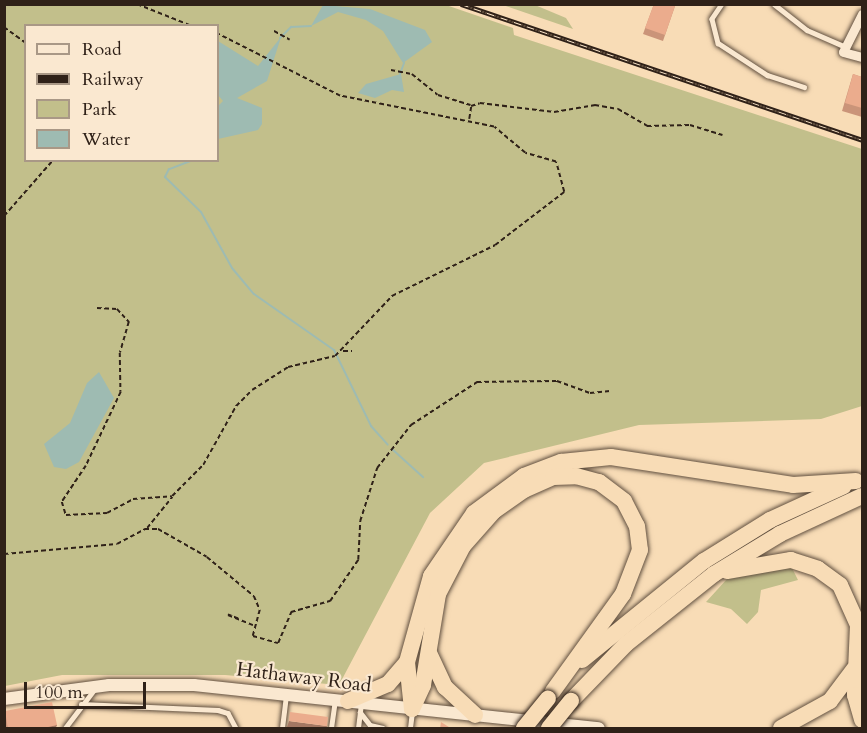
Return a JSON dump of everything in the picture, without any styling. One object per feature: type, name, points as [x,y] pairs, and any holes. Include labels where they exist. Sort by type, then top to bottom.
[{"type":"highway","points":[[412,709],[407,662],[427,587],[452,541],[493,496],[535,471],[575,459],[611,457],[793,485],[860,485]]},
{"type":"highway","points":[[412,709],[428,650],[435,605],[448,570],[494,510],[553,477],[588,478],[608,488],[629,509],[639,538],[638,562],[623,594],[524,729]]},
{"type":"highway","points":[[549,729],[571,701],[626,644],[714,574],[860,485]]},
{"type":"highway","points":[[551,695],[622,623],[695,567],[770,520],[860,485]]},
{"type":"highway","points":[[714,574],[782,560],[825,573],[840,585],[855,614],[857,659],[855,701],[862,720]]},
{"type":"highway","points":[[428,650],[445,687],[476,715]]},
{"type":"highway","points":[[781,729],[830,701],[857,659]]},
{"type":"highway","points":[[351,704],[388,684],[407,662]]},
{"type":"main road","name":"Hathaway Road","points":[[4,699],[96,686],[194,685],[287,694],[351,704],[591,728]]},
{"type":"street","points":[[862,14],[843,52],[862,57]]},
{"type":"lane","points":[[722,4],[712,19],[718,43],[767,75],[804,87]]},
{"type":"lane","points":[[774,4],[807,30],[846,47]]},
{"type":"lane","points":[[65,729],[96,686]]},
{"type":"lane","points":[[282,729],[287,694]]},
{"type":"lane","points":[[81,704],[218,710],[228,713],[236,729]]},
{"type":"lane","points":[[331,729],[351,704]]},
{"type":"lane","points":[[351,704],[358,729]]},
{"type":"lane","points":[[351,704],[370,725],[383,729]]},
{"type":"lane","points":[[410,729],[412,709]]},
{"type":"path","points":[[137,4],[187,24]]},
{"type":"path","points":[[4,27],[24,42]]},
{"type":"path","points":[[274,31],[290,40]]},
{"type":"path","points":[[4,554],[117,543],[145,529],[174,494],[203,465],[246,394],[288,367],[335,356],[341,352],[365,319],[392,296],[482,253],[564,192],[566,182],[556,162],[525,153],[499,129],[469,120],[358,102],[260,59],[219,35]]},
{"type":"path","points":[[391,70],[407,73],[438,94],[471,106],[554,112],[603,105],[647,126],[690,125],[722,135]]},
{"type":"path","points":[[469,120],[471,106]]},
{"type":"path","points":[[4,216],[51,162]]},
{"type":"path","points":[[97,308],[117,309],[129,322],[120,353],[121,392],[61,512],[107,513],[133,500],[174,494]]},
{"type":"path","points":[[341,352],[352,351]]},
{"type":"path","points":[[145,529],[158,529],[202,554],[254,596],[260,610],[254,626],[255,638],[278,643],[291,612],[333,598],[360,555],[361,516],[387,450],[411,425],[473,384],[557,381],[590,393],[610,391]]},
{"type":"path","points":[[238,620],[254,626]]},
{"type":"green space","points":[[5,5],[446,5],[513,28],[514,35],[862,149],[862,406],[821,419],[639,425],[484,463],[430,513],[339,685],[225,675],[62,675],[5,686]]},
{"type":"green space","points":[[503,5],[535,5],[566,18],[573,29]]},
{"type":"green space","points":[[792,568],[798,580],[761,590],[758,612],[747,624],[731,609],[706,602],[727,579],[748,570]]},
{"type":"water","points":[[323,5],[370,9],[425,30],[432,42],[403,63],[383,31],[366,20],[338,12],[311,26]]},
{"type":"water","points":[[281,37],[267,81],[237,98],[262,108],[262,124],[258,130],[219,139],[219,105],[223,101],[219,96],[219,42],[258,66]]},
{"type":"water","points":[[401,74],[404,92],[392,90],[375,98],[358,93],[366,84]]},
{"type":"water","points":[[99,372],[114,398],[79,462],[66,469],[54,467],[44,444],[70,423],[87,383]]},
{"type":"building","points":[[654,4],[675,6],[665,35],[645,28]]},
{"type":"building","points":[[853,74],[862,77],[862,108],[845,103]]},
{"type":"building","points":[[52,702],[57,725],[39,729],[8,729],[5,711]]},
{"type":"building","points":[[290,712],[328,717],[327,726],[289,721]]},
{"type":"building","points":[[441,722],[452,729],[440,729]]},
{"type":"waterway","points":[[280,38],[291,27],[311,26]]},
{"type":"waterway","points":[[400,74],[404,63]]},
{"type":"waterway","points":[[188,162],[169,169],[165,177],[201,212],[232,268],[254,294],[334,350],[371,426],[388,445]]},
{"type":"waterway","points":[[392,449],[423,477]]},
{"type":"railway","points":[[461,4],[862,140]]}]
